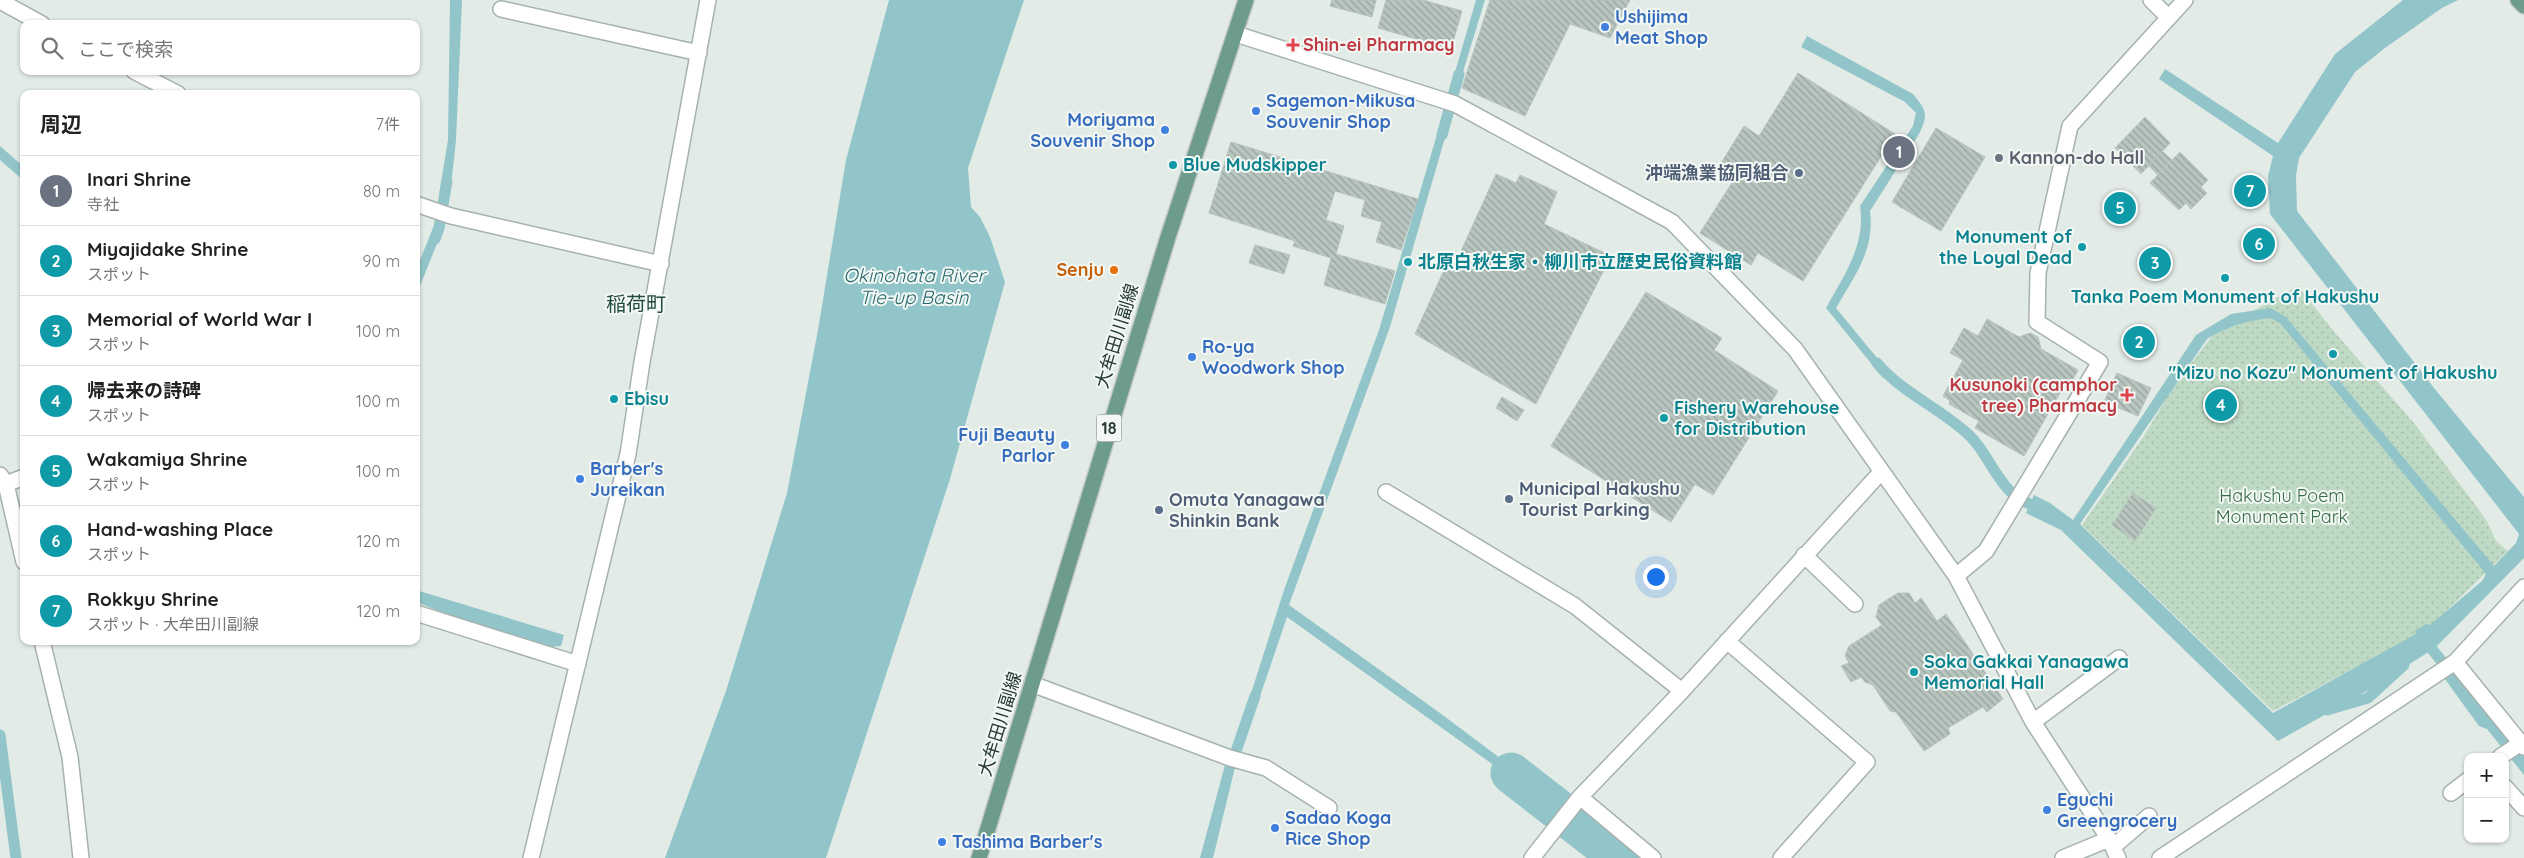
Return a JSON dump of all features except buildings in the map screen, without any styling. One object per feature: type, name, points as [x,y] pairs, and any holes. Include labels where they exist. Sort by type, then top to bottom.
[{"type":"main road","name":"大牟田川副線","points":[[979,858],[1168,237],[1246,0]]},
{"type":"main road","points":[[2518,0],[2524,6]]},
{"type":"street","points":[[531,858],[628,454],[642,362],[662,264],[708,0]]},
{"type":"street","points":[[2151,0],[2168,17]]},
{"type":"street","points":[[1956,576],[1986,551],[2100,362],[2037,322],[2038,273],[2070,126],[2185,0]]},
{"type":"street","points":[[0,1],[35,20]]},
{"type":"street","points":[[501,9],[699,54]]},
{"type":"street","points":[[1236,34],[1455,104],[1672,222],[1795,349],[1956,576],[2033,722],[2114,848]]},
{"type":"street","points":[[142,75],[170,90]]},
{"type":"street","points":[[420,205],[451,216],[662,264]]},
{"type":"street","points":[[1532,858],[1571,808],[1682,691],[1881,472]]},
{"type":"street","points":[[20,478],[3,480],[20,546]]},
{"type":"street","points":[[1386,492],[1576,606],[1682,691]]},
{"type":"street","points":[[1804,555],[1855,604]]},
{"type":"street","points":[[2160,858],[2454,662],[2524,587]]},
{"type":"street","points":[[420,614],[578,664]]},
{"type":"street","points":[[1727,641],[1867,762],[1781,858]]},
{"type":"street","points":[[43,645],[70,757],[81,858]]},
{"type":"street","points":[[2033,722],[2119,658]]},
{"type":"street","points":[[2454,662],[2514,749]]},
{"type":"street","points":[[1032,684],[1236,760],[1266,768],[1328,808]]},
{"type":"street","points":[[2450,792],[2464,783]]},
{"type":"street","points":[[2509,791],[2524,808]]},
{"type":"street","points":[[1571,808],[1653,858]]},
{"type":"street","points":[[2063,858],[2114,848],[2149,816]]},
{"type":"green space","name":"Hakushu Poem Monument Park","points":[[2298,286],[2336,334],[2414,423],[2485,518],[2496,541],[2508,551],[2427,630],[2273,711],[2082,525],[2144,436],[2171,390],[2215,332]]},
{"type":"water","points":[[450,0],[462,0],[456,140],[450,195],[439,195],[448,140]]},
{"type":"water","name":"Okinohata River Tie-up Basin","points":[[889,0],[1024,0],[968,168],[971,207],[980,217],[990,237],[1005,282],[950,479],[826,858],[665,858],[726,691],[787,493],[818,330],[846,160]]},
{"type":"water","points":[[1476,0],[1485,0],[1458,88],[1451,86]]},
{"type":"water","points":[[2403,0],[2458,0],[2442,8],[2385,48],[2355,72],[2299,158],[2296,176],[2297,211],[2434,388],[2524,497],[2524,558],[2435,648],[2362,694],[2278,741],[2061,530],[2026,513],[2034,495],[2050,503],[2073,520],[2196,335],[2231,314],[2271,308],[2286,317],[2494,566],[2516,543],[2519,534],[2270,214],[2268,176],[2273,156],[2159,79],[2165,69],[2278,143],[2335,54]],"holes":[[[2270,318],[2280,323],[2486,574],[2482,581],[2430,625],[2426,624],[2415,631],[2416,634],[2273,713],[2080,524],[2207,339],[2230,327],[2253,321]]]},
{"type":"water","points":[[1807,36],[1913,94],[1925,112],[1924,122],[1919,134],[1870,211],[1871,225],[1869,238],[1862,262],[1836,308],[1887,370],[1883,378],[1826,308],[1846,272],[1857,247],[1860,234],[1860,206],[1913,126],[1916,113],[1905,102],[1801,47]]},
{"type":"water","points":[[1441,121],[1449,124],[1390,327],[1289,605],[1440,713],[1560,803],[1555,809],[1287,617],[1255,711],[1246,709],[1284,590],[1379,330]]},
{"type":"water","points":[[0,146],[20,164],[20,178],[0,160]]},
{"type":"water","points":[[435,223],[444,226],[420,286],[420,260]]},
{"type":"water","points":[[420,591],[564,635],[561,646],[551,647],[489,631],[420,604]]},
{"type":"water","points":[[2457,668],[2524,753],[2524,775],[2509,756],[2509,753],[2506,753],[2487,729],[2479,726],[2442,675]]},
{"type":"water","points":[[1229,750],[1239,751],[1213,858],[1200,858]]},
{"type":"water","points":[[1580,819],[1629,858],[1614,858],[1572,824]]},
{"type":"waterway","points":[[1442,135],[1459,74]]},
{"type":"waterway","points":[[435,239],[439,228],[447,181]]},
{"type":"waterway","points":[[1877,363],[1898,383],[1947,417],[1970,436],[2011,493],[2044,512]]},
{"type":"waterway","points":[[2427,643],[2451,673]]},
{"type":"waterway","points":[[2327,710],[2368,698],[2404,665]]},
{"type":"waterway","points":[[1232,763],[1255,696]]},
{"type":"waterway","points":[[0,735],[16,858]]},
{"type":"waterway","points":[[1511,773],[1620,858]]},
{"type":"place","name":"Ushijima Meat Shop","points":[[1605,27]]},
{"type":"place","name":"Shin-ei Pharmacy","points":[[1293,45]]},
{"type":"place","name":"Sagemon-Mikusa Souvenir Shop","points":[[1256,111]]},
{"type":"place","name":"Moriyama Souvenir Shop","points":[[1165,130]]},
{"type":"place","name":"Inari Shrine","points":[[1899,152]]},
{"type":"place","name":"Kannon-do Hall","points":[[1999,158]]},
{"type":"place","name":"Blue Mudskipper","points":[[1173,165]]},
{"type":"place","name":"沖端漁業協同組合","points":[[1799,173]]},
{"type":"place","name":"Rokkyu Shrine","points":[[2250,191]]},
{"type":"place","name":"Wakamiya Shrine","points":[[2120,208]]},
{"type":"place","name":"Hand-washing Place","points":[[2259,244]]},
{"type":"place","name":"Monument of the Loyal Dead","points":[[2082,247]]},
{"type":"place","name":"北原白秋生家・柳川市立歴史民俗資料館","points":[[1408,262]]},
{"type":"place","name":"Memorial of World War I","points":[[2155,263]]},
{"type":"place","name":"Senju","points":[[1114,270]]},
{"type":"place","name":"Tanka Poem Monument of Hakushu","points":[[2225,278]]},
{"type":"place","name":"Miyajidake Shrine","points":[[2139,342]]},
{"type":"place","name":"\"Mizu no Kozu\" Monument of Hakushu","points":[[2333,354]]},
{"type":"place","name":"Ro-ya Woodwork Shop","points":[[1192,357]]},
{"type":"place","name":"Kusunoki (camphor tree) Pharmacy","points":[[2127,395]]},
{"type":"place","name":"Ebisu","points":[[614,399]]},
{"type":"place","name":"帰去来の詩碑","points":[[2221,405]]},
{"type":"place","name":"Fishery Warehouse for Distribution","points":[[1664,418]]},
{"type":"place","name":"Fuji Beauty Parlor","points":[[1065,445]]},
{"type":"place","name":"Barber's Jureikan","points":[[580,479]]},
{"type":"place","name":"Municipal Hakushu Tourist Parking","points":[[1509,499]]},
{"type":"place","name":"Omuta Yanagawa Shinkin Bank","points":[[1159,510]]},
{"type":"place","name":"Soka Gakkai Yanagawa Memorial Hall","points":[[1914,672]]},
{"type":"place","name":"Eguchi Greengrocery","points":[[2047,810]]},
{"type":"place","name":"Sadao Koga Rice Shop","points":[[1275,828]]},
{"type":"place","name":"Tashima Barber's","points":[[942,842]]},
{"type":"district","name":"稲荷町","points":[[636,304]]}]
